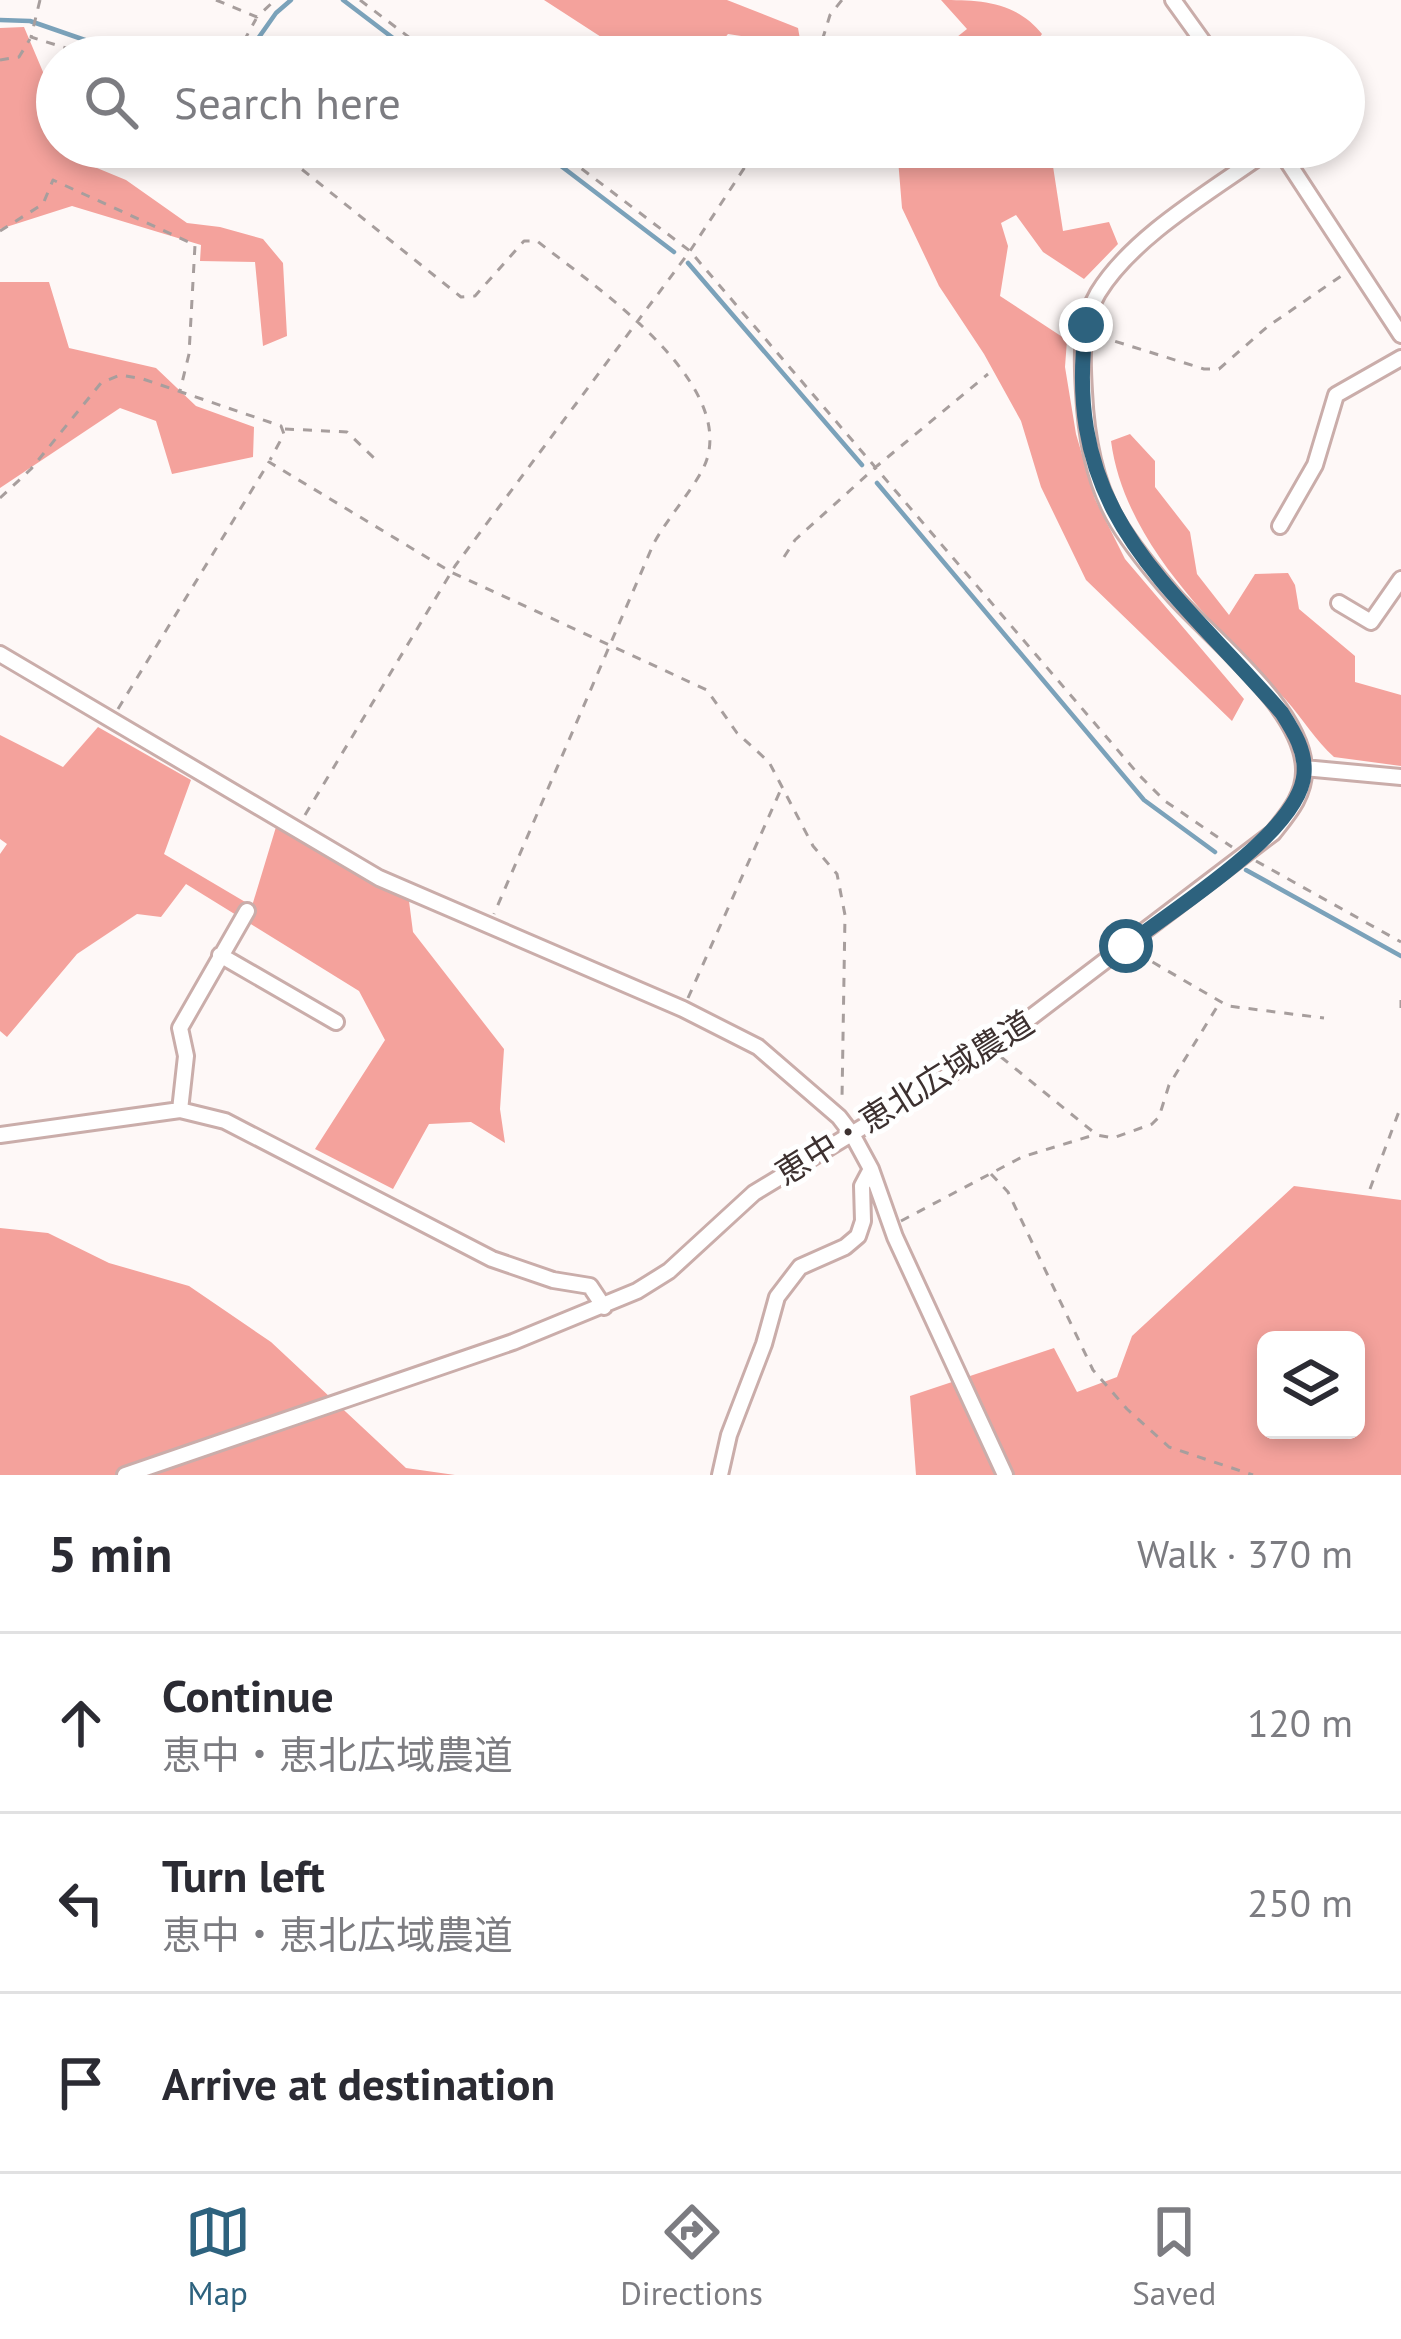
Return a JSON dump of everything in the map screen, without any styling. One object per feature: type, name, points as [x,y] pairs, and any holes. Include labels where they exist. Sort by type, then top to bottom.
[{"type":"street","points":[[1173,0],[1199,36]]},
{"type":"street","points":[[1247,168],[1126,258],[1090,307],[1085,334],[1085,416],[1098,479],[1115,519],[1172,594],[1282,713],[1295,733],[1304,768],[1401,777]]},
{"type":"street","points":[[1289,168],[1356,267],[1396,316],[1401,335]]},
{"type":"street","points":[[1280,526],[1315,465],[1336,395],[1401,358]]},
{"type":"street","points":[[1340,603],[1371,622],[1401,579]]},
{"type":"street","points":[[0,654],[379,878],[758,1047],[839,1117],[852,1134],[1005,1475]]},
{"type":"street","name":"恵中・恵北広域農道","points":[[125,1475],[604,1307],[669,1271],[754,1192],[990,1048],[1273,833],[1302,787],[1304,768]]},
{"type":"street","points":[[180,1110],[187,1056],[180,1028],[247,911]]},
{"type":"street","points":[[220,955],[336,1022]]},
{"type":"street","points":[[0,1135],[180,1110],[225,1121],[492,1258],[553,1280],[590,1286],[604,1307]]},
{"type":"street","points":[[720,1475],[729,1435],[777,1297],[800,1267],[858,1236],[863,1221],[862,1186],[871,1169]]},
{"type":"path","points":[[0,60],[19,57],[32,34],[40,0]]},
{"type":"path","points":[[216,0],[257,17]]},
{"type":"path","points":[[247,36],[275,0]]},
{"type":"path","points":[[360,0],[407,36]]},
{"type":"path","points":[[824,36],[830,15],[842,0]]},
{"type":"path","points":[[32,34],[37,36]]},
{"type":"path","points":[[300,168],[461,297],[475,296],[530,239],[638,319],[696,391],[709,446],[707,461],[665,521],[489,926]]},
{"type":"path","points":[[581,168],[690,251],[1165,801],[1244,855],[1401,942]]},
{"type":"path","points":[[296,831],[451,572],[690,251],[744,168]]},
{"type":"path","points":[[0,231],[43,203],[53,180],[195,245],[189,354],[180,393]]},
{"type":"path","points":[[1085,334],[1204,369],[1219,369],[1267,327],[1356,267]]},
{"type":"path","points":[[784,557],[795,540],[877,466],[988,374]]},
{"type":"path","points":[[0,498],[32,469],[107,378],[129,376],[283,429],[347,432],[374,458]]},
{"type":"path","points":[[111,721],[268,462],[283,429]]},
{"type":"path","points":[[268,462],[451,572],[707,690],[737,733],[770,762],[813,846],[837,874],[842,892],[843,1096],[839,1117]]},
{"type":"path","points":[[683,1010],[782,785]]},
{"type":"path","points":[[1126,946],[1220,1002],[1255,1012],[1324,1018]]},
{"type":"path","points":[[1401,1000],[1401,1008]]},
{"type":"path","points":[[990,1048],[1096,1134],[1113,1138],[1160,1117],[1169,1085],[1220,1002]]},
{"type":"path","points":[[1370,1189],[1401,1106]]},
{"type":"path","points":[[891,1225],[1034,1152],[1096,1134]]},
{"type":"path","points":[[991,1174],[1008,1192],[1093,1370],[1115,1396],[1169,1447],[1253,1475]]},
{"type":"shaded area","points":[[544,0],[727,0],[798,28],[799,36],[728,34],[600,36]]},
{"type":"shaded area","points":[[941,0],[1009,9],[1042,34],[958,36],[967,29]]},
{"type":"shaded area","points":[[24,27],[36,55],[36,168],[97,168],[126,180],[187,223],[263,239],[283,263],[287,336],[263,346],[255,262],[200,261],[201,245],[72,206],[0,229],[0,28]]},
{"type":"shaded area","points":[[899,168],[1053,168],[1063,231],[1109,222],[1118,244],[1084,279],[1043,252],[1016,215],[1001,223],[1008,246],[1000,296],[1067,340],[1065,367],[1076,434],[1095,499],[1125,559],[1244,699],[1232,721],[1086,580],[1041,487],[1021,421],[939,286],[902,208]]},
{"type":"shaded area","points":[[0,282],[49,282],[69,348],[156,368],[196,406],[254,427],[253,457],[172,474],[156,421],[120,408],[0,488]]},
{"type":"shaded area","points":[[1130,434],[1155,461],[1155,487],[1190,532],[1197,574],[1229,615],[1255,574],[1288,573],[1299,609],[1355,656],[1355,682],[1401,695],[1401,766],[1334,757],[1204,614],[1135,516],[1111,441]]},
{"type":"shaded area","points":[[98,727],[191,780],[164,854],[252,906],[276,827],[409,901],[413,932],[504,1049],[500,1109],[505,1143],[471,1122],[429,1124],[393,1189],[315,1149],[385,1040],[359,991],[186,884],[161,917],[137,914],[77,954],[7,1037],[0,1031],[0,854],[7,844],[0,839],[0,735],[63,767]]},
{"type":"shaded area","points":[[1294,1186],[1401,1200],[1401,1475],[916,1475],[910,1396],[1054,1348],[1077,1392],[1117,1377],[1132,1336]]},
{"type":"shaded area","points":[[0,1228],[48,1233],[109,1263],[189,1286],[271,1342],[406,1468],[455,1475],[0,1475]]},
{"type":"waterway","points":[[260,36],[291,0]]},
{"type":"waterway","points":[[343,0],[390,36]]},
{"type":"waterway","points":[[0,20],[30,21],[73,36]]},
{"type":"waterway","points":[[564,168],[674,252]]},
{"type":"waterway","points":[[688,263],[862,465]]},
{"type":"waterway","points":[[877,483],[1144,800],[1215,852]]},
{"type":"waterway","points":[[1246,870],[1401,956]]},
{"type":"route","points":[[1086,325],[1082,358],[1085,416],[1098,479],[1115,519],[1172,594],[1282,713],[1301,748],[1304,768],[1297,800],[1273,833],[1126,946]]}]
